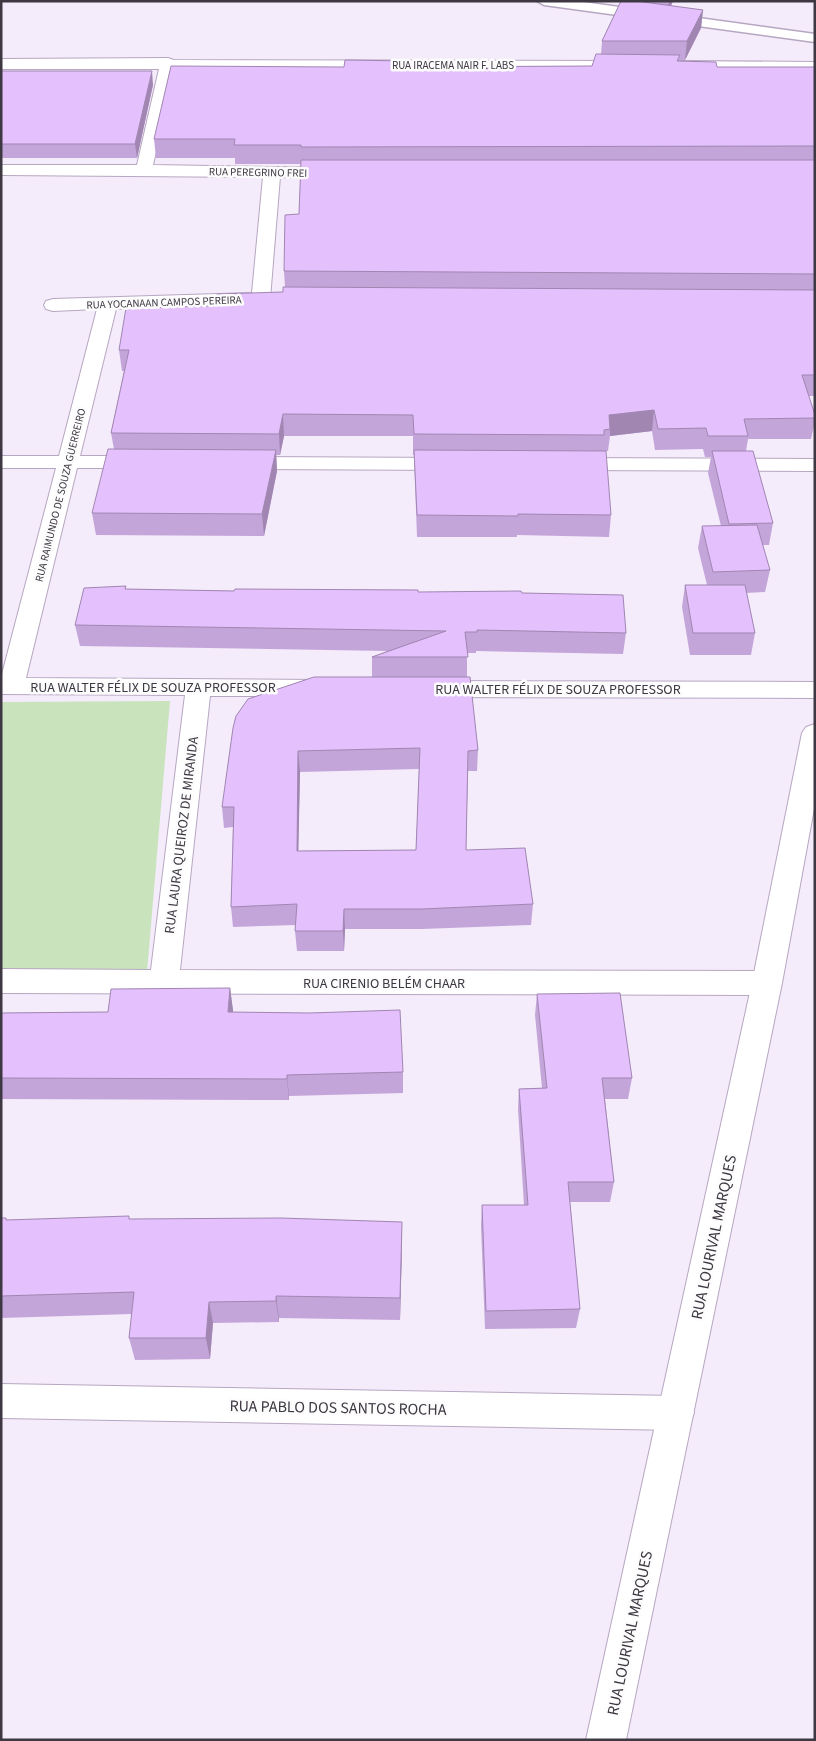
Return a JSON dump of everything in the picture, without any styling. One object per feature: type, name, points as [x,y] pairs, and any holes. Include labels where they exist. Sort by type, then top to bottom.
[{"type":"street","name":"RUA IRACEMA NAIR F. LABS","points":[[1,64],[646,66]]},
{"type":"street","points":[[144,170],[168,64]]},
{"type":"street","points":[[666,66],[815,67]]},
{"type":"street","name":"RUA PEREGRINO FREI","points":[[1,170],[351,173]]},
{"type":"street","points":[[261,299],[272,173]]},
{"type":"street","name":"RUA YOCANAAN CAMPOS PEREIRA","points":[[52,305],[281,299]]},
{"type":"street","name":"RUA RAIMUNDO DE SOUZA GUERREIRO","points":[[7,686],[69,462],[108,304]]},
{"type":"street","points":[[1,462],[158,462]]},
{"type":"street","points":[[218,462],[476,464]]},
{"type":"street","points":[[546,464],[815,466]]},
{"type":"street","name":"RUA WALTER FÉLIX DE SOUZA PROFESSOR","points":[[7,686],[347,688]]},
{"type":"street","name":"RUA LAURA QUEIROZ DE MIRANDA","points":[[164,982],[198,688]]},
{"type":"street","name":"RUA WALTER FÉLIX DE SOUZA PROFESSOR","points":[[407,688],[815,690]]},
{"type":"street","name":"RUA LOURIVAL MARQUES","points":[[606,1740],[767,983],[815,733]]},
{"type":"street","name":"RUA CIRENIO BELÉM CHAAR","points":[[1,981],[767,983]]},
{"type":"street","name":"RUA PABLO DOS SANTOS ROCHA","points":[[1,1401],[676,1413]]},
{"type":"lane","points":[[544,1],[620,10],[670,13],[812,38],[815,62]]},
{"type":"green space","points":[[170,701],[147,972],[1,971],[1,702]]},
{"type":"building","points":[[621,1],[636,1],[703,10],[687,41],[602,41]]},
{"type":"building","points":[[596,54],[680,55],[677,61],[716,62],[717,67],[815,67],[815,146],[301,147],[301,145],[234,145],[235,139],[154,139],[171,66],[344,67],[345,60],[409,61],[409,67],[592,66]]},
{"type":"building","points":[[1,71],[152,71],[135,144],[1,144]]},
{"type":"building","points":[[301,160],[815,160],[815,274],[284,271],[285,215],[299,214]]},
{"type":"building","points":[[283,287],[815,290],[815,375],[802,375],[815,418],[744,419],[748,436],[708,436],[706,428],[658,429],[654,410],[609,415],[610,429],[604,430],[604,435],[414,434],[413,415],[283,414],[279,434],[111,433],[129,350],[119,350],[126,308],[216,306],[217,294],[283,292]]},
{"type":"building","points":[[108,449],[276,450],[262,514],[92,513]]},
{"type":"building","points":[[414,450],[606,451],[611,515],[417,515]]},
{"type":"building","points":[[712,451],[753,451],[773,523],[729,524]]},
{"type":"building","points":[[757,525],[770,570],[713,572],[702,526]]},
{"type":"building","points":[[685,585],[745,585],[755,633],[693,633]]},
{"type":"building","points":[[126,586],[125,589],[234,591],[235,589],[418,590],[418,592],[521,591],[522,593],[623,595],[626,633],[477,630],[477,632],[465,632],[468,657],[372,657],[446,631],[75,625],[84,588]]},
{"type":"building","points":[[314,677],[470,677],[478,750],[468,751],[466,850],[525,848],[533,904],[422,909],[344,909],[343,931],[295,931],[297,904],[231,907],[234,807],[222,807],[233,728],[236,716],[248,699]],"holes":[[[420,748],[416,850],[297,851],[298,751]]]},
{"type":"building","points":[[230,988],[228,1012],[310,1013],[400,1010],[403,1072],[287,1075],[287,1079],[1,1078],[1,1013],[108,1012],[111,989]]},
{"type":"building","points":[[620,993],[632,1078],[602,1078],[614,1182],[568,1182],[580,1309],[486,1311],[482,1205],[528,1205],[519,1089],[547,1088],[537,994]]},
{"type":"building","points":[[129,1216],[129,1219],[281,1218],[402,1222],[400,1298],[276,1296],[276,1301],[209,1302],[206,1338],[129,1338],[134,1292],[1,1296],[1,1218],[6,1218],[6,1220]]}]
